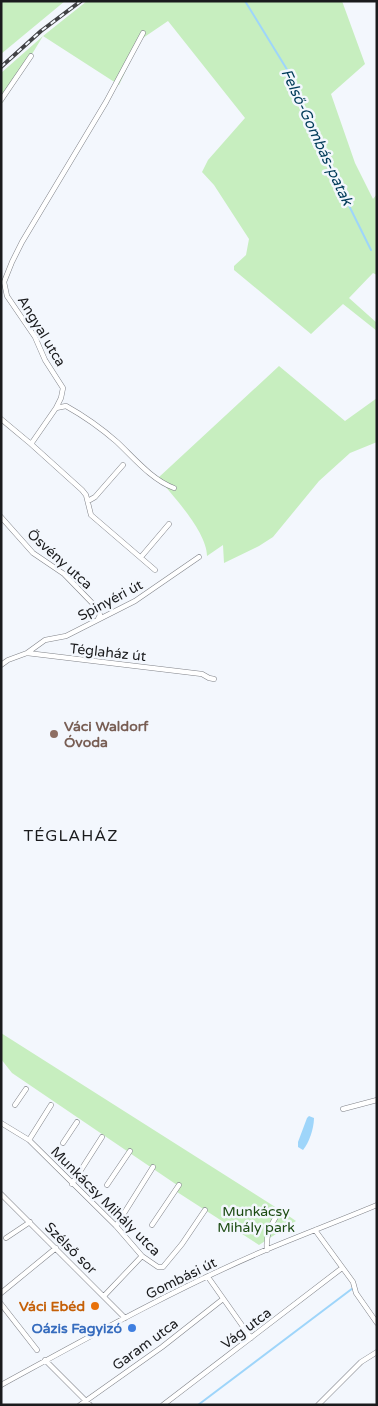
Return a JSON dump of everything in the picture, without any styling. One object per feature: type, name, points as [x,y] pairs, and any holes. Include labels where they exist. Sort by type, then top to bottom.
[{"type":"street","name":"Angyal utca","points":[[56,408],[63,388],[45,360],[35,337],[7,296],[4,282],[22,242],[106,102],[143,33]]},
{"type":"street","points":[[1,100],[31,56]]},
{"type":"street","points":[[31,444],[56,408],[66,406],[84,416],[115,440],[164,484],[174,488]]},
{"type":"street","points":[[1,419],[82,490],[88,502],[91,515],[155,570]]},
{"type":"street","points":[[88,502],[95,497],[123,465]]},
{"type":"street","name":"Ösvény utca","points":[[1,517],[32,553],[64,574],[98,609],[100,615],[98,619]]},
{"type":"street","points":[[141,557],[169,524]]},
{"type":"street","name":"Spinyéri út","points":[[27,654],[45,640],[66,636],[135,601],[199,557]]},
{"type":"street","name":"Téglaház út","points":[[1,666],[8,660],[27,654],[202,674],[214,679]]},
{"type":"street","points":[[15,1105],[26,1089]]},
{"type":"street","points":[[343,1108],[377,1100]]},
{"type":"street","points":[[29,1140],[51,1105]]},
{"type":"street","name":"Munkácsy Mihály utca","points":[[1,1122],[29,1140],[116,1226],[142,1256],[158,1267],[163,1267],[172,1257],[205,1210]]},
{"type":"street","points":[[63,1143],[77,1122]]},
{"type":"street","points":[[72,1184],[102,1137]]},
{"type":"street","points":[[107,1185],[130,1151]]},
{"type":"street","points":[[116,1226],[153,1167]]},
{"type":"street","points":[[152,1225],[179,1185]]},
{"type":"street","name":"Szélső sor","points":[[1,1194],[125,1318]]},
{"type":"street","name":"Gombási út","points":[[1,1385],[125,1318],[208,1277],[377,1205]]},
{"type":"street","points":[[268,1250],[266,1239],[272,1223],[280,1210]]},
{"type":"street","points":[[6,1238],[30,1222]]},
{"type":"street","points":[[315,1230],[353,1282],[356,1293],[377,1323]]},
{"type":"street","points":[[1,1293],[56,1248]]},
{"type":"street","points":[[104,1296],[142,1256]]},
{"type":"street","name":"Vág utca","points":[[163,1405],[342,1268]]},
{"type":"street","points":[[208,1277],[252,1338]]},
{"type":"street","name":"Garam utca","points":[[80,1405],[162,1347],[223,1300]]},
{"type":"street","points":[[1,1304],[37,1350]]},
{"type":"street","points":[[318,1405],[361,1362],[377,1352]]},
{"type":"street","points":[[46,1360],[90,1405]]},
{"type":"green space","points":[[2,1],[65,1],[1,54]]},
{"type":"green space","points":[[87,1],[342,1],[365,64],[331,94],[355,163],[373,199],[377,194],[377,275],[373,273],[349,298],[377,323],[377,331],[343,304],[311,334],[234,270],[234,266],[246,255],[249,239],[214,185],[202,172],[208,160],[245,118],[168,21],[140,40],[119,85],[43,36]]},
{"type":"green space","points":[[43,36],[1,105],[1,73]]},
{"type":"green space","points":[[279,366],[345,421],[377,398],[377,442],[350,453],[319,481],[273,537],[224,563],[223,545],[207,556],[206,546],[195,526],[180,504],[158,478]]},
{"type":"green space","name":"Munkácsy Mihály park","points":[[1,1033],[296,1221],[259,1245],[174,1190],[177,1185],[12,1073],[1,1059]]},
{"type":"water","points":[[309,1116],[314,1118],[313,1126],[303,1150],[298,1147],[298,1142]]},
{"type":"waterway","name":"Felső-Gombás-patak","points":[[245,1],[291,76],[308,123],[371,250]]},
{"type":"waterway","points":[[198,1405],[353,1288]]},
{"type":"railway","points":[[1,67],[41,31],[81,1]]},
{"type":"place","name":"Váci Waldorf Óvoda","points":[[54,734]]},
{"type":"place","name":"Váci Ebéd","points":[[95,1306]]},
{"type":"place","name":"Oázis Fagyizó","points":[[132,1328]]},
{"type":"district","name":"TÉGLAHÁZ","points":[[71,835]]}]
